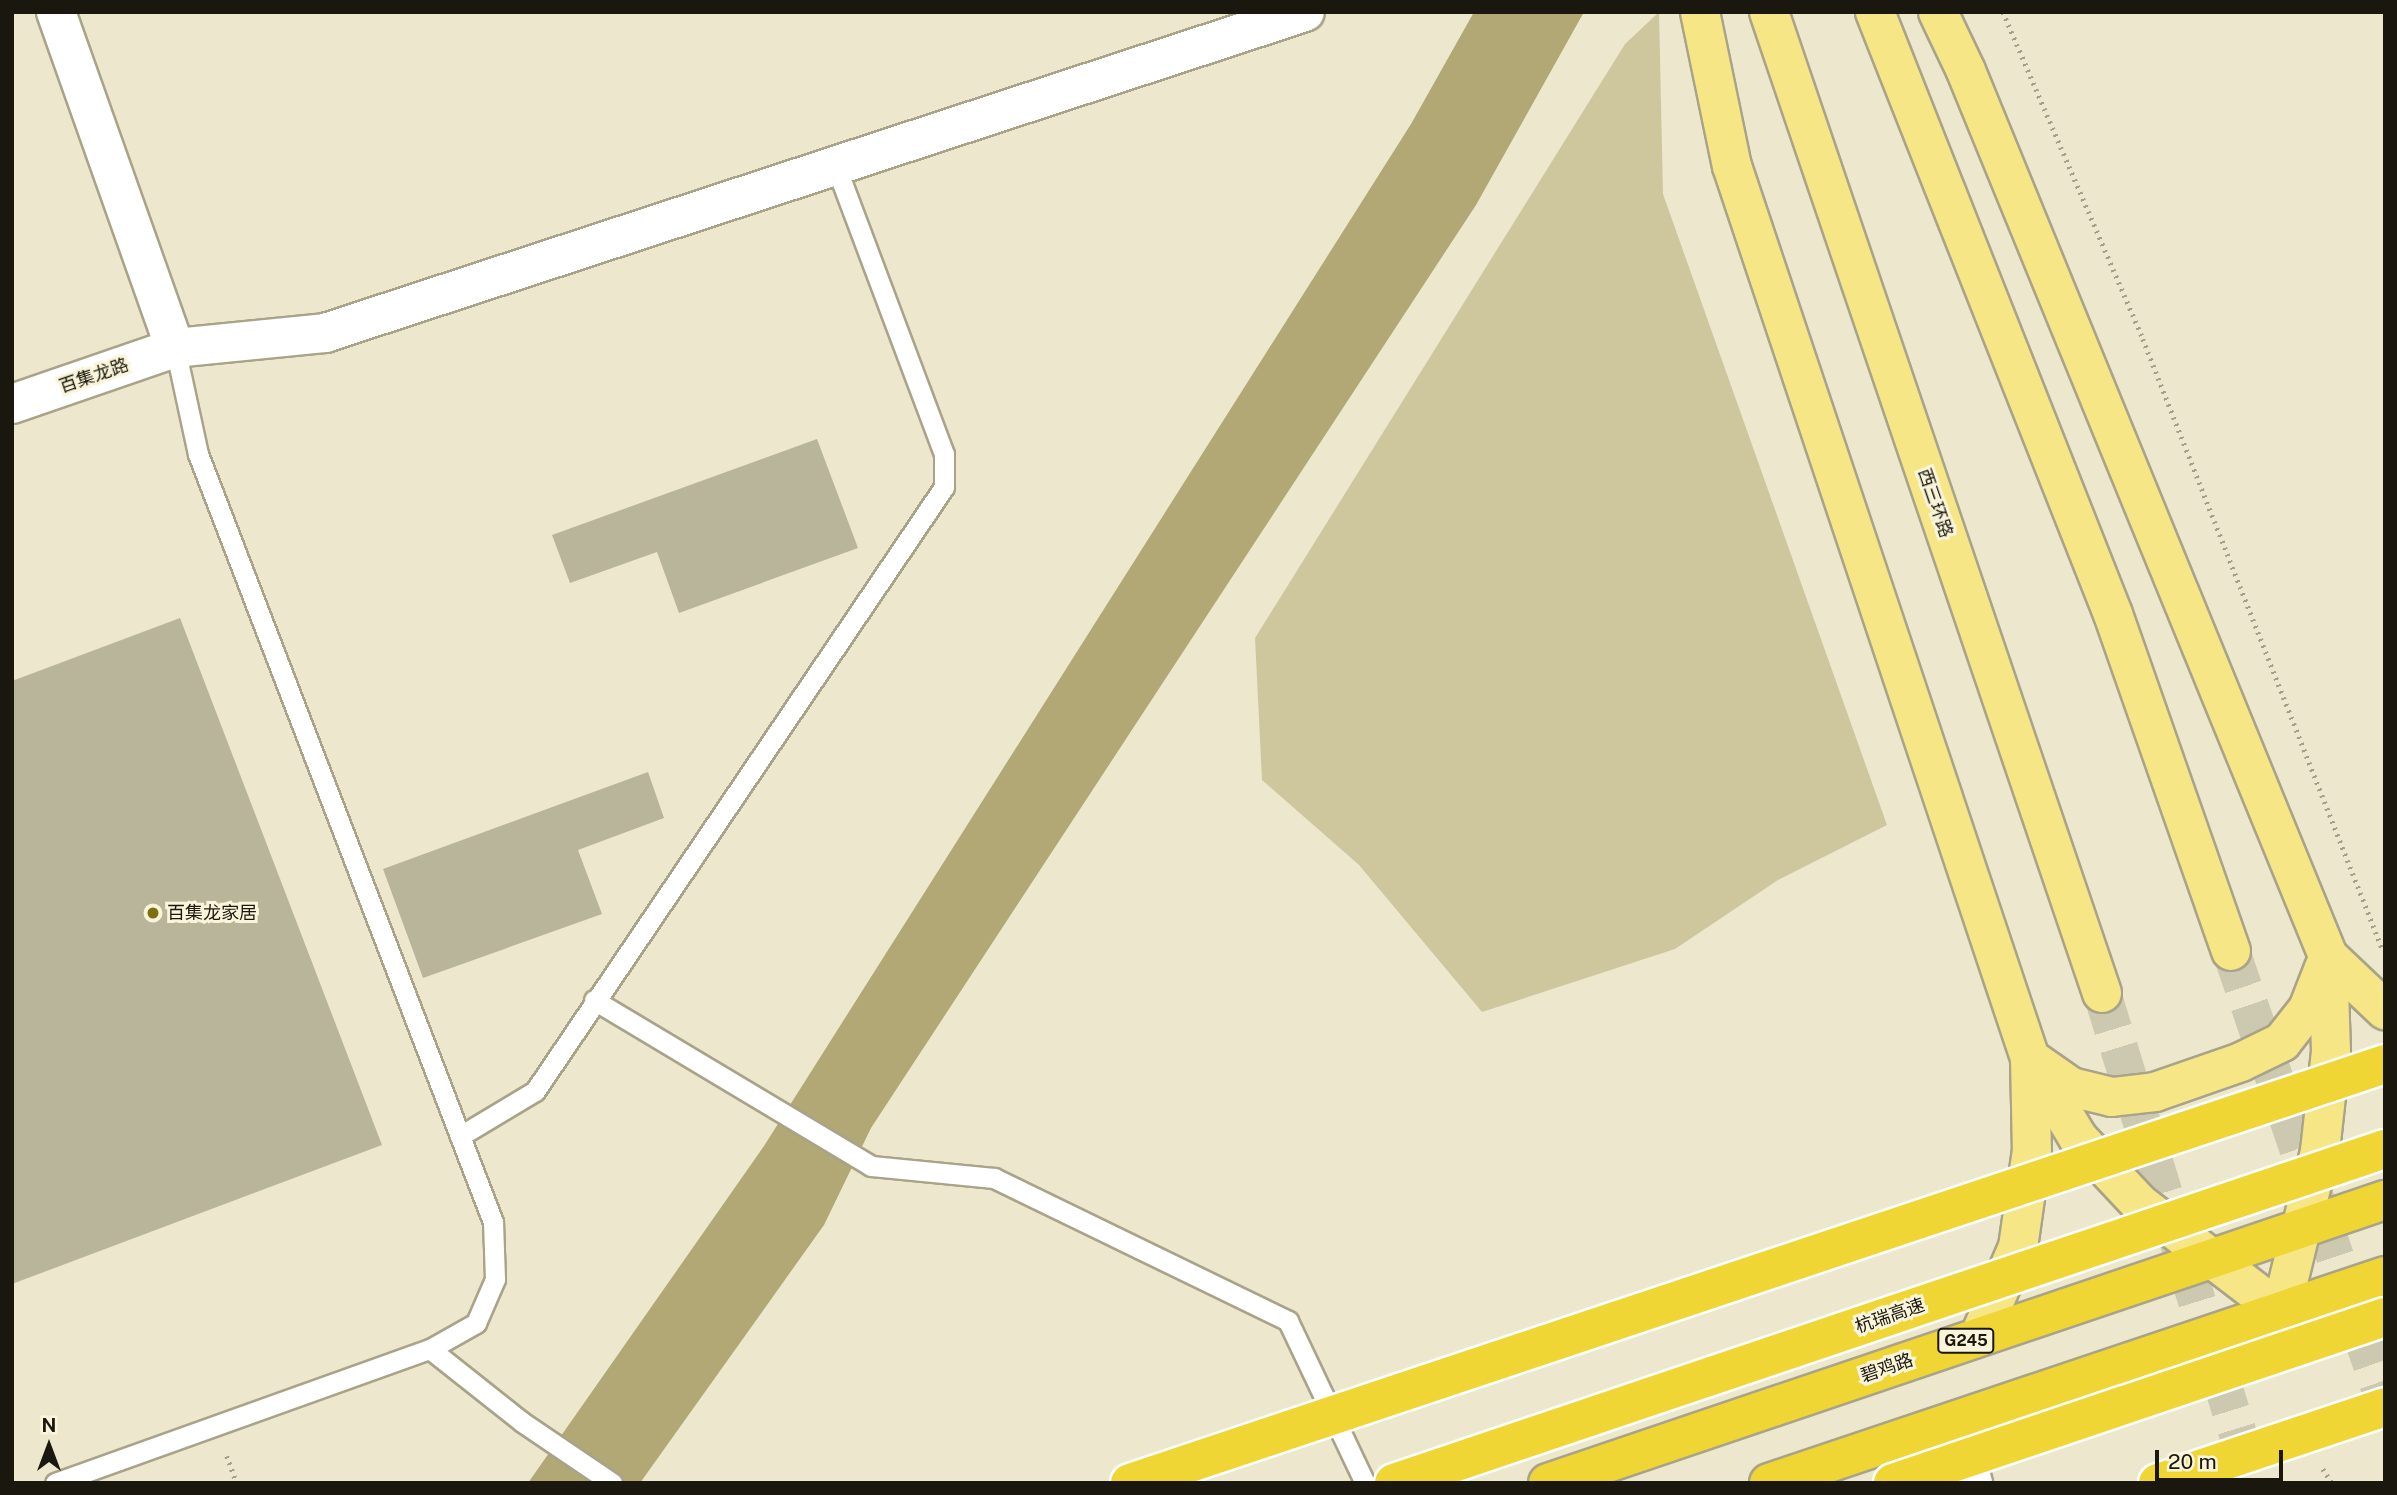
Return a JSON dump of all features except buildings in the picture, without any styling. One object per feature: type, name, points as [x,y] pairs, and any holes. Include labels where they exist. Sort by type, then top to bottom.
[{"type":"highway","points":[[1130,1483],[2385,1064]]},
{"type":"highway","name":"杭瑞高速","points":[[1394,1483],[2385,1149]]},
{"type":"highway","name":"碧鸡路","points":[[1548,1483],[2385,1200]]},
{"type":"highway","points":[[1769,1483],[2385,1276]]},
{"type":"highway","points":[[1893,1483],[2385,1317]]},
{"type":"highway","points":[[2158,1483],[2385,1407]]},
{"type":"main road","points":[[1700,12],[1732,166],[2030,1058],[2078,1138],[2139,1203],[2281,1311],[2320,1151],[2330,1052],[2328,956],[1944,14]]},
{"type":"main road","name":"西三环路","points":[[1769,12],[2102,993]]},
{"type":"main road","points":[[1875,12],[2113,614],[2231,951]]},
{"type":"main road","points":[[2030,1058],[2071,1087],[2112,1097],[2155,1092],[2241,1062],[2282,1042],[2308,1009],[2328,956]]},
{"type":"main road","points":[[2328,956],[2385,1010]]},
{"type":"main road","points":[[1979,1337],[2018,1247],[2032,1150],[2030,1058]]},
{"type":"street","points":[[56,12],[175,348]]},
{"type":"street","name":"百集龙路","points":[[12,404],[175,348],[325,333],[1305,12]]},
{"type":"street","points":[[1955,1420],[1973,1483]]},
{"type":"lane","points":[[460,1136],[535,1091],[594,1000],[944,487],[944,454],[836,166]]},
{"type":"lane","points":[[55,1483],[430,1349],[476,1323],[495,1279],[493,1222],[198,454],[175,348]]},
{"type":"lane","points":[[594,1000],[870,1166],[994,1178],[1288,1321],[1365,1483]]},
{"type":"lane","points":[[430,1349],[522,1422],[612,1483]]},
{"type":"path","points":[[2003,12],[2143,339],[2385,956]]},
{"type":"shaded area","points":[[1474,12],[1584,12],[1476,205],[871,1128],[824,1225],[640,1483],[528,1483],[764,1146],[1411,124]]},
{"type":"shaded area","points":[[1659,12],[1663,194],[1887,825],[1778,880],[1675,949],[1482,1012],[1359,865],[1262,780],[1255,638],[1625,44]]},
{"type":"tunnel","points":[[2231,951],[2385,1404]]},
{"type":"tunnel","points":[[2102,993],[2253,1483]]},
{"type":"place","name":"百集龙家居","points":[[153,913]]}]
